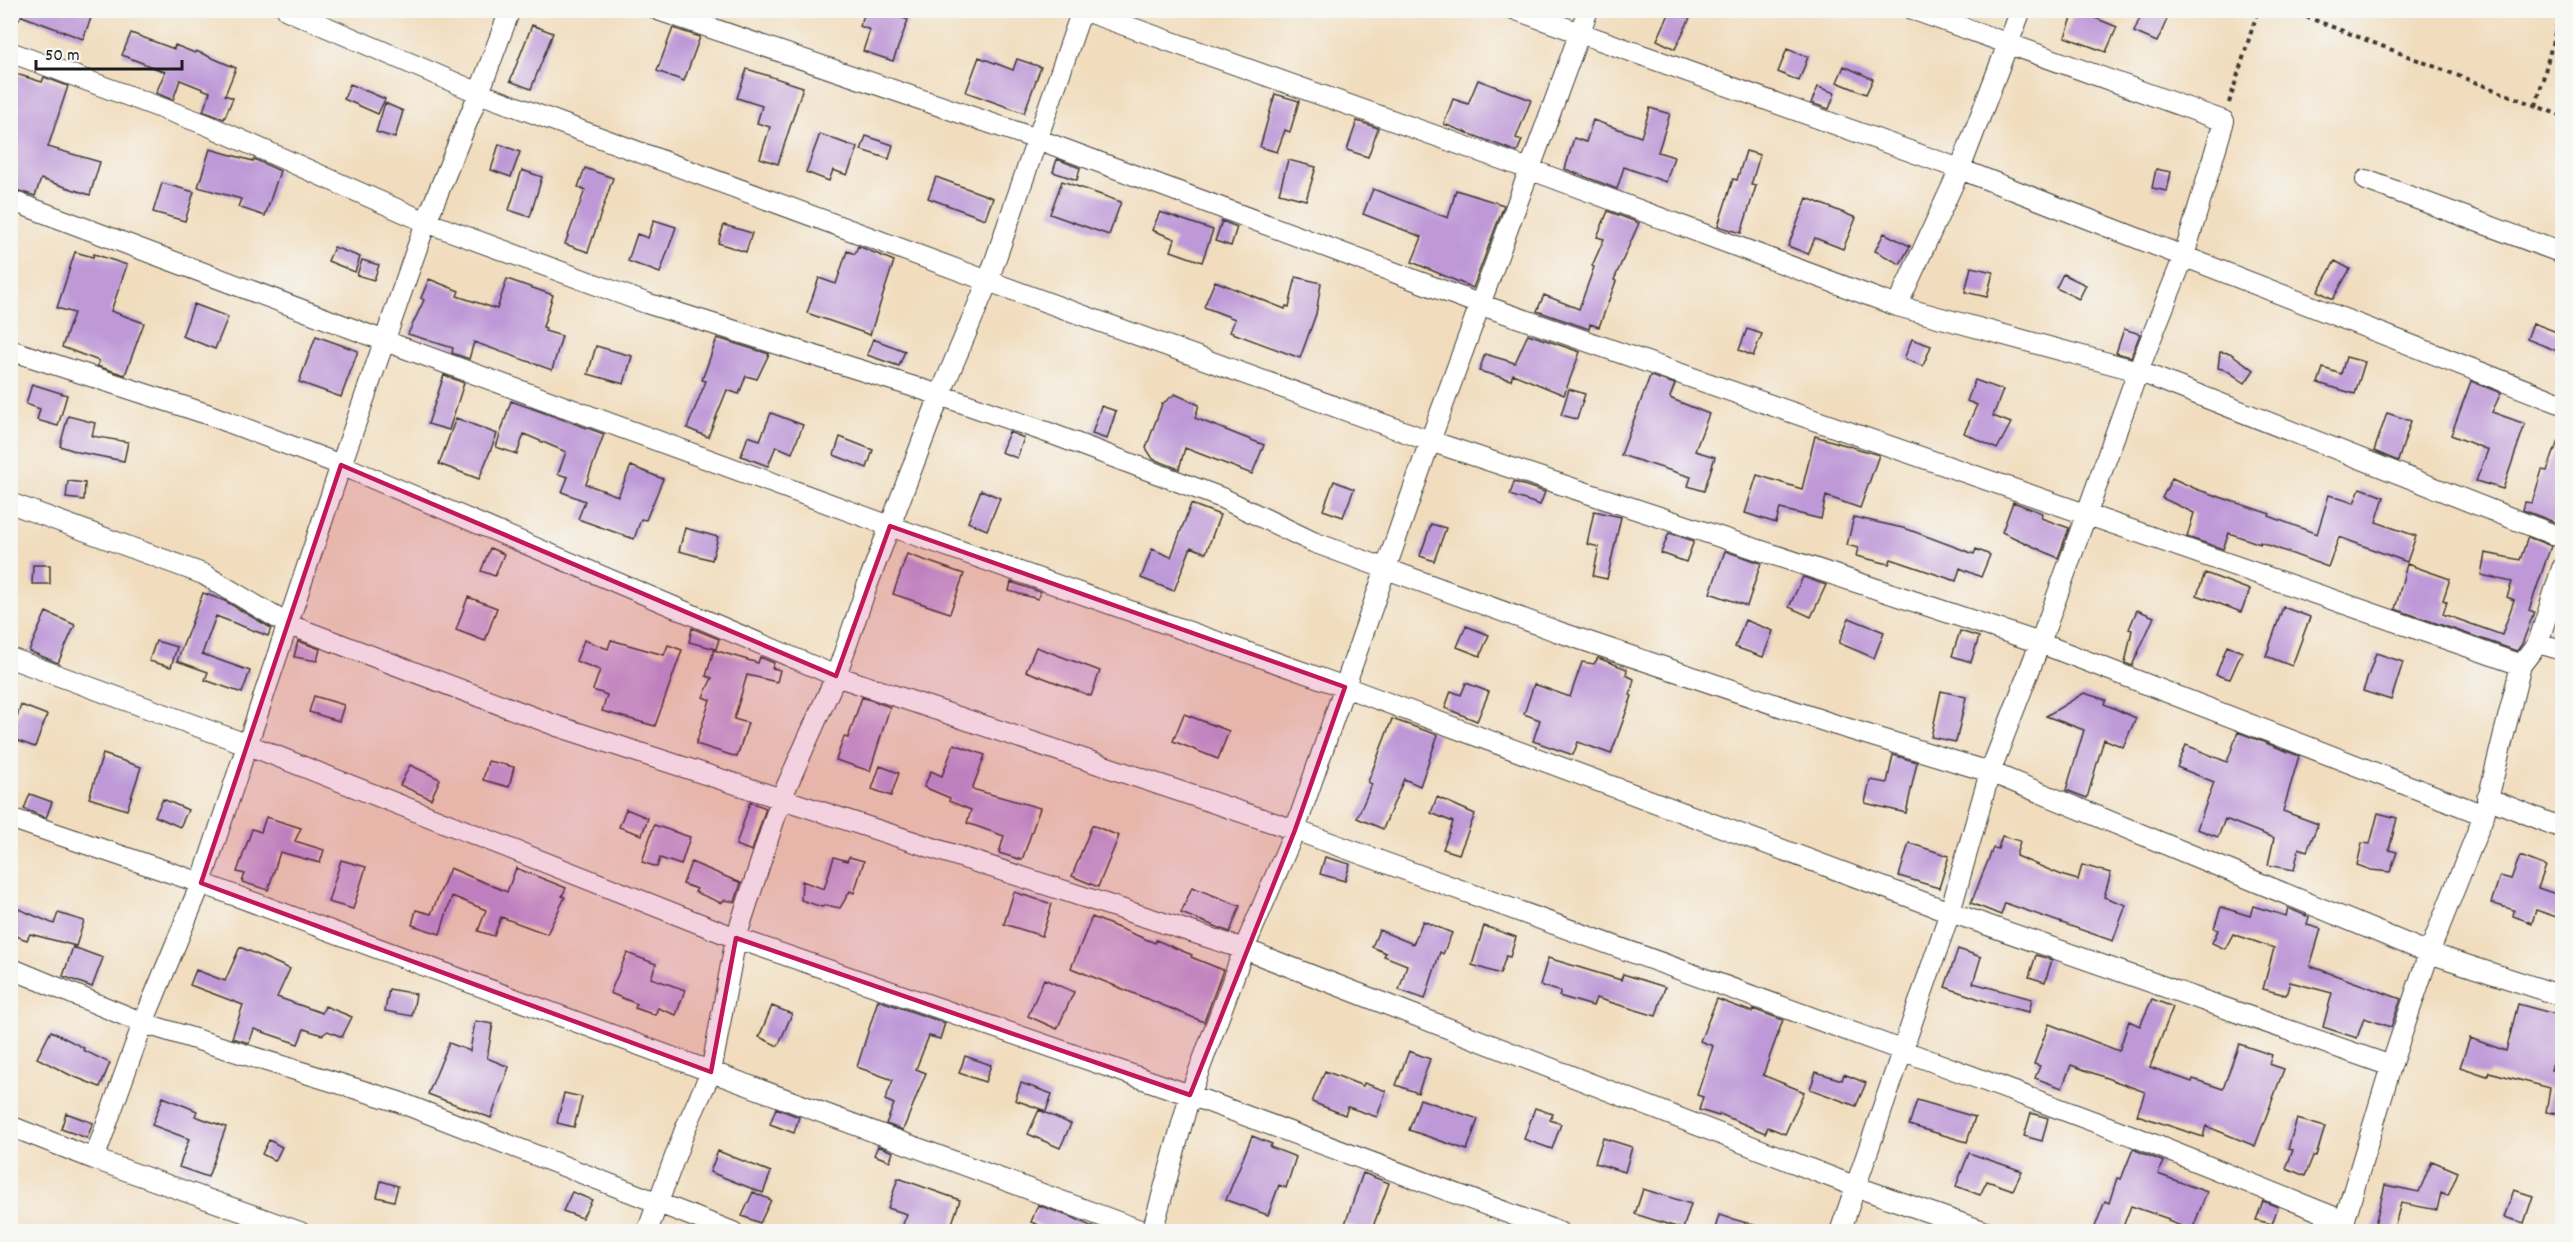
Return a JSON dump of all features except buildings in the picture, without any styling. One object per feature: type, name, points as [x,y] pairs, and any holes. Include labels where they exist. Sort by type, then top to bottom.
[{"type":"street","points":[[287,10],[479,93],[1430,441],[2040,643],[2486,807],[2562,828]]},
{"type":"street","points":[[94,1159],[143,1023],[201,883],[246,744],[426,222],[510,10]]},
{"type":"street","points":[[657,10],[1037,139],[1479,304],[2521,665]]},
{"type":"street","points":[[647,1232],[686,1127],[711,1072],[736,938],[781,800],[836,676],[940,395],[988,281],[1082,10],[1529,169],[1897,306],[2138,371],[2562,538]]},
{"type":"street","points":[[1516,10],[1960,169],[2562,404]]},
{"type":"street","points":[[1152,1232],[1190,1095],[1244,949],[1295,830],[1430,441],[1588,10]]},
{"type":"street","points":[[1840,1232],[1950,912],[1990,772],[2040,643],[2138,371],[2184,256],[2224,121],[1914,10]]},
{"type":"street","points":[[1897,306],[1960,169],[2021,10]]},
{"type":"street","points":[[10,52],[207,125],[426,222],[646,303],[940,395],[1222,498],[1313,542],[1556,631],[1836,725],[1990,772],[2429,953],[2562,996]]},
{"type":"street","points":[[2366,180],[2562,253]]},
{"type":"street","points":[[10,200],[385,341],[890,526],[1345,687],[1950,912],[2391,1066]]},
{"type":"street","points":[[10,350],[207,414],[341,465],[836,676],[1295,830],[1904,1051],[2133,1136],[2342,1226],[2391,1066],[2429,953],[2486,807],[2521,665],[2538,643],[2562,568]]},
{"type":"street","points":[[10,503],[202,574],[287,624],[557,726],[1244,949],[1854,1186],[1986,1232]]},
{"type":"street","points":[[2538,643],[2562,650]]},
{"type":"street","points":[[10,658],[246,744],[736,938],[1190,1095],[1559,1232]]},
{"type":"street","points":[[10,819],[201,883],[1145,1232]]},
{"type":"street","points":[[10,968],[143,1023],[399,1102],[733,1232]]},
{"type":"street","points":[[10,1126],[94,1159],[300,1232]]},
{"type":"path","points":[[2224,121],[2258,10]]},
{"type":"path","points":[[2289,10],[2562,116]]},
{"type":"path","points":[[2536,106],[2561,10]]},
{"type":"highlighted area","points":[[341,465],[836,676],[890,526],[1345,687],[1295,830],[1190,1095],[736,938],[711,1072],[201,883]]}]
